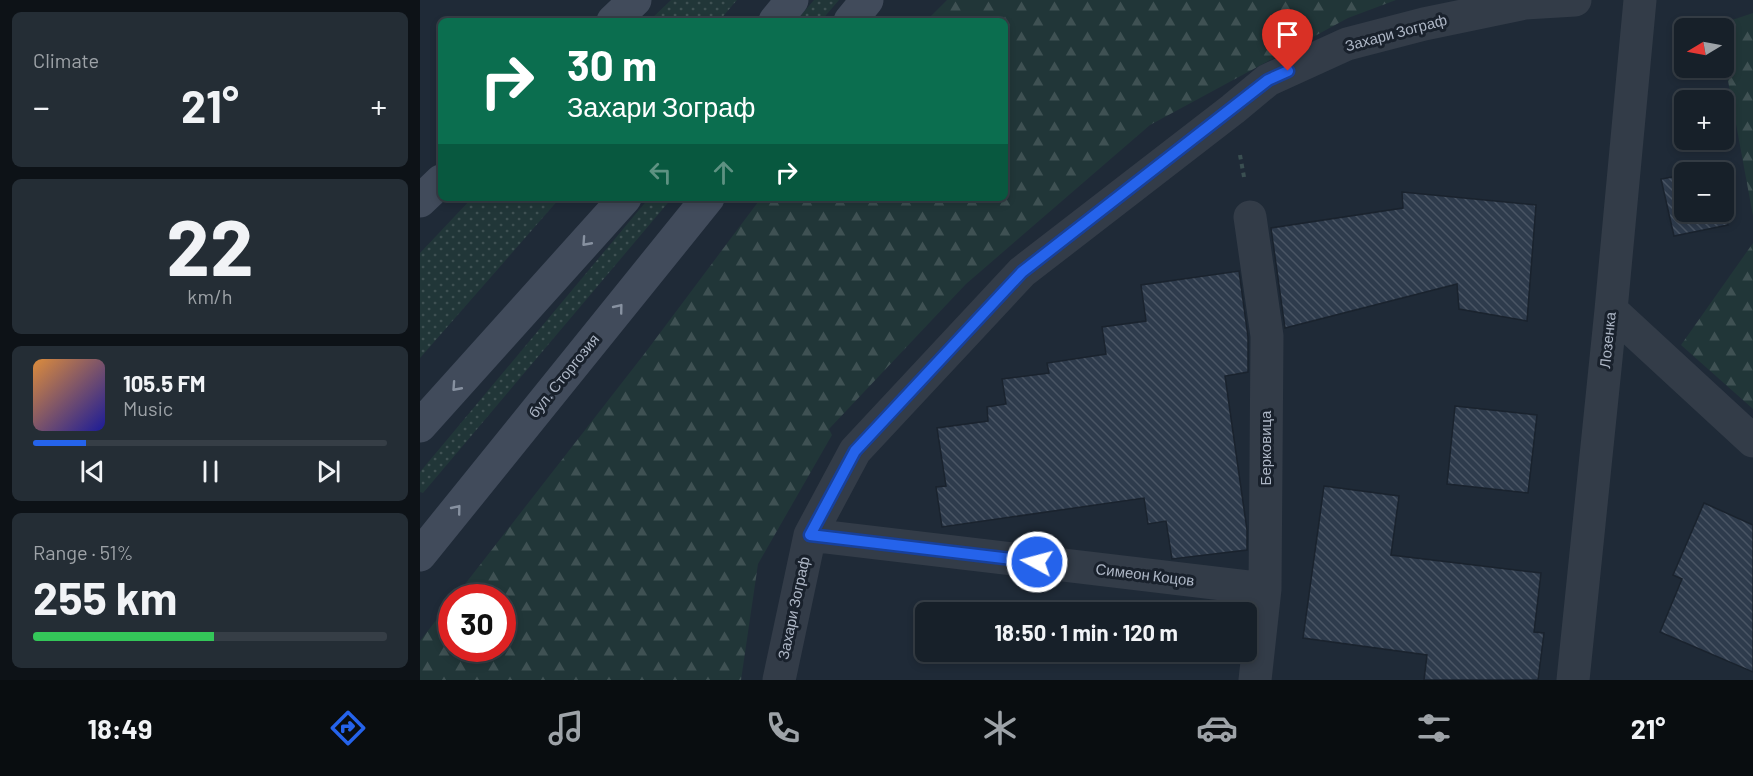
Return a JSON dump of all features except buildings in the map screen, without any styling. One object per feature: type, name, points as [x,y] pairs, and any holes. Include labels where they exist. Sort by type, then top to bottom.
[{"type":"main road","points":[[616,18],[635,0]]},
{"type":"main road","points":[[777,18],[792,0]]},
{"type":"main road","points":[[852,18],[867,0]]},
{"type":"main road","points":[[420,201],[438,184]]},
{"type":"main road","points":[[420,426],[622,201]]},
{"type":"main road","name":"бул. Сторгозия","points":[[420,555],[706,201]]},
{"type":"street","name":"Захари Зограф","points":[[779,680],[810,535],[855,451],[1022,272],[1268,80],[1347,44],[1424,24],[1525,3],[1575,0]]},
{"type":"street","name":"Лозенка","points":[[1573,680],[1640,0]]},
{"type":"street","name":"Берковица","points":[[1250,217],[1267,336],[1265,590],[1255,680]]},
{"type":"street","points":[[1611,310],[1753,441]]},
{"type":"street","name":"Симеон Коцов","points":[[810,535],[1265,590]]},
{"type":"path","points":[[1233,109],[1250,217]]},
{"type":"green space","points":[[671,0],[737,0],[722,18],[652,18]]},
{"type":"green space","points":[[814,0],[839,0],[824,18],[799,18]]},
{"type":"green space","points":[[947,0],[1396,0],[1348,18],[1150,125],[966,284],[829,429],[832,435],[758,564],[741,680],[420,680],[420,641],[438,618],[438,662],[516,662],[516,584],[465,584],[645,353],[759,201],[1008,201],[1008,18],[929,18]]},
{"type":"green space","points":[[1753,13],[1753,216],[1734,113],[1734,90],[1730,90],[1728,78],[1734,78],[1734,19]]},
{"type":"green space","points":[[469,201],[557,201],[420,358],[420,253]]},
{"type":"green space","points":[[646,201],[669,201],[423,493],[420,492],[420,472]]},
{"type":"green space","points":[[1753,243],[1753,409],[1681,345]]},
{"type":"route","points":[[1037,562],[810,535],[855,451],[1022,272],[1268,80],[1288,71]]}]
